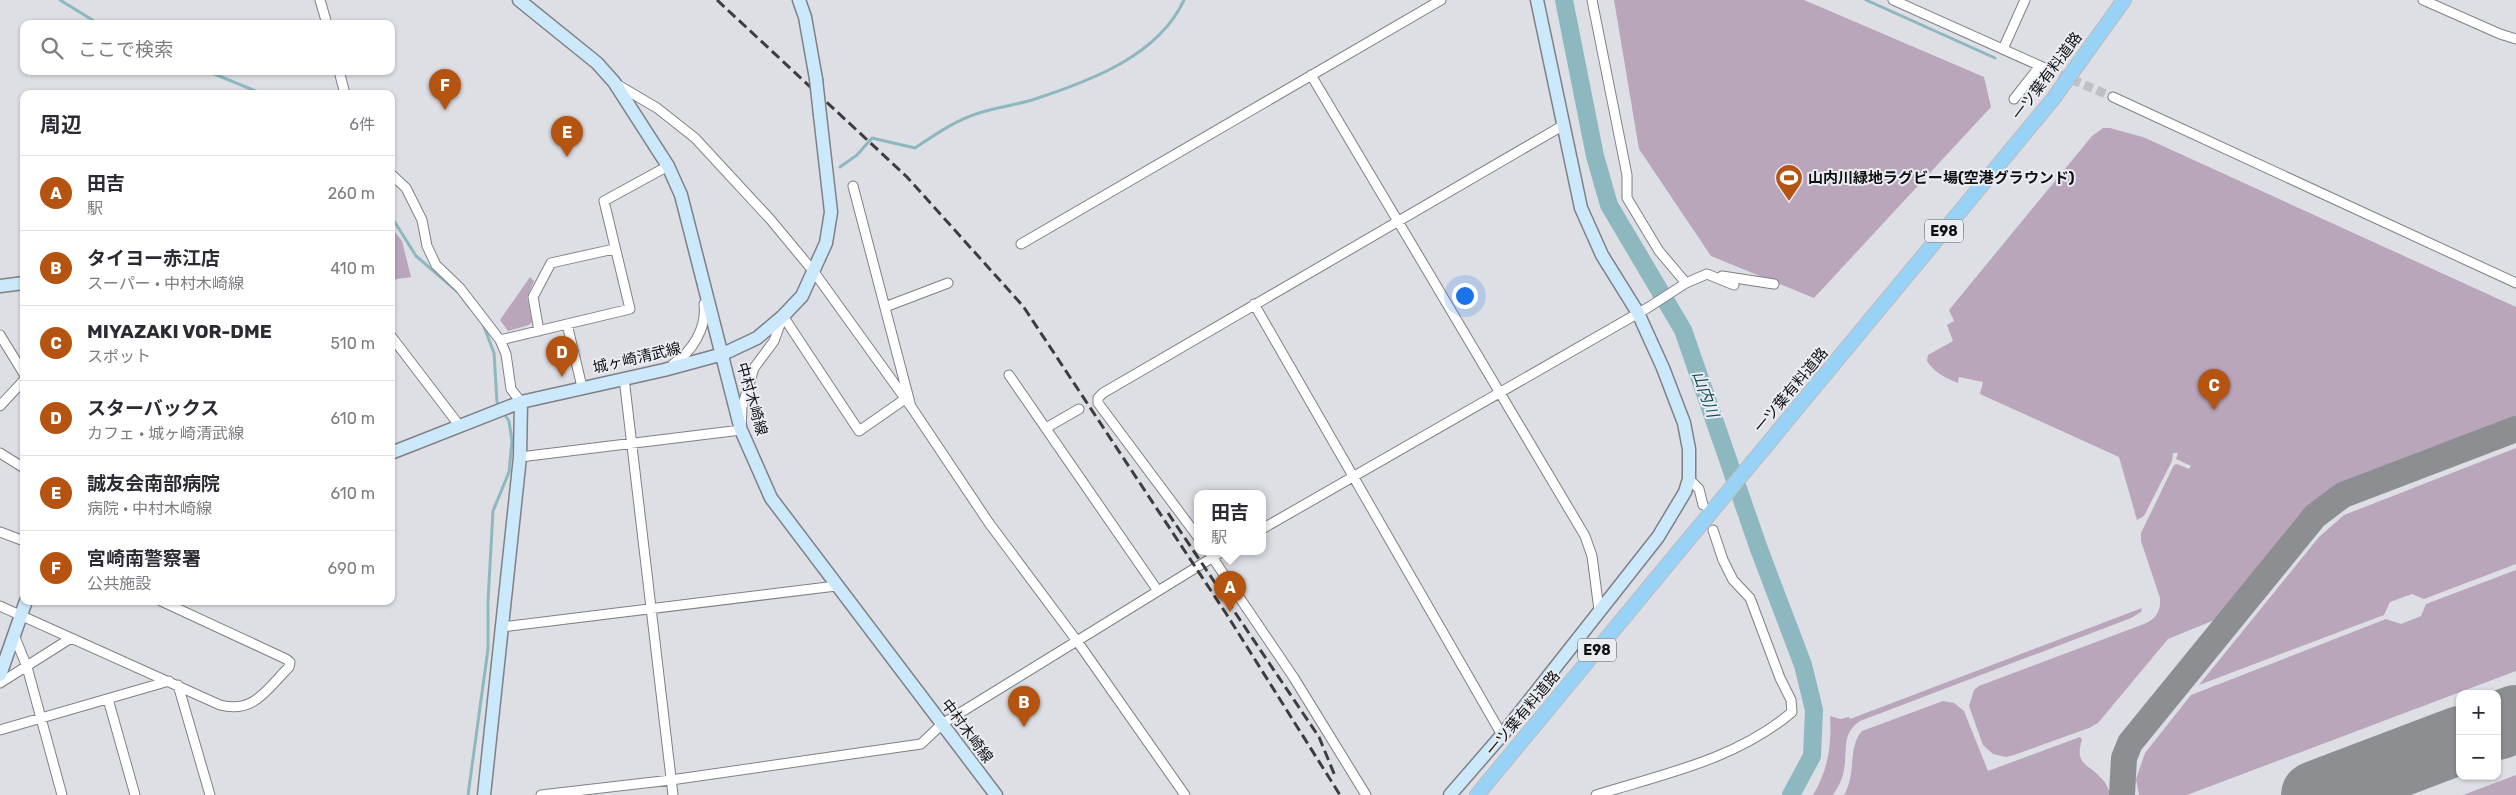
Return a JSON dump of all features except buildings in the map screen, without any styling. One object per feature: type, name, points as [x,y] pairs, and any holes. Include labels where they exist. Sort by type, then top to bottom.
[{"type":"main road","name":"中村木崎線","points":[[519,0],[597,63],[614,82],[668,166],[681,195],[741,430],[771,498],[996,795]]},
{"type":"main road","name":"城ヶ崎清武線","points":[[395,450],[521,402],[664,370],[722,354],[757,338],[783,316],[802,296],[826,243],[831,212],[816,79],[805,16],[799,0]]},
{"type":"main road","points":[[1450,795],[1502,735],[1658,537],[1685,492],[1689,478],[1689,448],[1684,423],[1644,310],[1590,231],[1574,184],[1537,0]]},
{"type":"main road","name":"一ツ葉有料道路","points":[[1477,795],[1710,505],[1757,456],[2052,99],[2124,0]]},
{"type":"main road","points":[[0,286],[20,284]]},
{"type":"main road","points":[[484,795],[520,457],[521,402]]},
{"type":"main road","points":[[0,675],[24,605]]},
{"type":"street","points":[[320,0],[325,20]]},
{"type":"street","points":[[1021,244],[1441,0]]},
{"type":"street","points":[[1592,0],[1627,176],[1627,198],[1682,285]]},
{"type":"street","points":[[1894,0],[2043,67],[2014,98]]},
{"type":"street","points":[[2003,49],[2025,0]]},
{"type":"street","points":[[2423,0],[2500,34],[2516,39]]},
{"type":"street","points":[[340,75],[344,90]]},
{"type":"street","points":[[1311,75],[1399,220],[1585,536],[1592,556],[1599,610]]},
{"type":"street","points":[[614,82],[657,108],[695,138],[770,219],[814,272],[912,408],[989,523],[1077,641],[1185,795]]},
{"type":"street","points":[[2113,97],[2516,283]]},
{"type":"street","points":[[1194,532],[1098,403],[1098,398],[1103,393],[1254,304],[1562,126]]},
{"type":"street","points":[[500,340],[630,309],[614,249],[604,201],[668,166]]},
{"type":"street","points":[[395,178],[406,188],[422,220],[427,246],[436,265],[460,288],[500,340],[506,354],[511,389],[521,402]]},
{"type":"street","points":[[853,186],[912,408]]},
{"type":"street","points":[[539,331],[533,297],[551,263],[614,249]]},
{"type":"street","points":[[664,370],[682,359],[698,337],[705,316],[701,289],[702,274]]},
{"type":"street","points":[[1707,274],[1734,285]]},
{"type":"street","points":[[1266,527],[1644,310],[1682,285],[1707,274],[1774,284]]},
{"type":"street","points":[[885,307],[948,283]]},
{"type":"street","points":[[1254,304],[1502,735]]},
{"type":"street","points":[[783,316],[859,430],[905,399]]},
{"type":"street","points":[[520,457],[741,430],[742,407],[754,368],[774,341],[783,316]]},
{"type":"street","points":[[568,324],[582,387]]},
{"type":"street","points":[[0,335],[20,368]]},
{"type":"street","points":[[395,341],[459,424]]},
{"type":"street","points":[[1009,374],[1158,591]]},
{"type":"street","points":[[624,378],[673,795]]},
{"type":"street","points":[[0,406],[20,384]]},
{"type":"street","points":[[1046,428],[1079,409]]},
{"type":"street","points":[[0,453],[20,466]]},
{"type":"street","points":[[1689,478],[1710,505]]},
{"type":"street","points":[[1596,795],[1713,760],[1779,723],[1792,712],[1791,700],[1780,678],[1750,598],[1733,580],[1723,560],[1713,530]]},
{"type":"street","points":[[0,532],[20,540]]},
{"type":"street","points":[[541,795],[671,780],[921,744],[942,724],[1158,591],[1209,555]]},
{"type":"street","points":[[1211,555],[1294,678],[1366,795]]},
{"type":"street","points":[[502,627],[836,586]]},
{"type":"street","points":[[0,606],[178,684],[220,705],[231,708],[246,707],[256,701],[289,667],[290,662],[176,605]]},
{"type":"street","points":[[14,635],[28,667],[40,719],[62,795]]},
{"type":"street","points":[[0,683],[71,638]]},
{"type":"street","points":[[0,730],[169,681]]},
{"type":"street","points":[[178,684],[210,795]]},
{"type":"street","points":[[108,699],[135,795]]},
{"type":"shaded area","name":"山内川緑地ラグビー場(空港グラウンド)","points":[[1614,0],[1804,0],[1984,77],[1991,107],[1814,298],[1711,256],[1639,149]]},
{"type":"shaded area","points":[[2103,128],[2110,128],[2143,137],[2516,307],[2516,420],[2349,483],[2324,495],[2313,504],[2222,614],[2212,621],[2168,639],[2098,723],[2089,728],[2006,757],[1993,754],[1983,745],[1969,706],[1974,690],[1979,686],[2144,624],[2155,617],[2159,611],[2160,598],[2141,541],[2141,533],[2174,465],[2177,464],[2189,469],[2191,466],[2176,459],[2178,453],[2173,453],[2172,461],[2144,516],[2137,520],[2119,457],[1980,394],[1983,382],[1959,377],[1958,383],[1949,379],[1936,371],[1927,361],[1928,355],[1953,341],[1947,325],[1954,321],[1949,310],[2092,136]]},
{"type":"shaded area","points":[[395,232],[402,241],[411,277],[395,279]]},
{"type":"shaded area","points":[[530,277],[534,281],[527,297],[532,322],[529,325],[508,331],[500,320]]},
{"type":"shaded area","points":[[2516,448],[2516,564],[2424,599],[2412,594],[2390,602],[2384,615],[2199,685],[2319,537],[2344,515]]},
{"type":"shaded area","points":[[2516,570],[2516,671],[2466,690],[2456,690],[2456,694],[2187,795],[2139,795],[2136,779],[2145,753],[2191,695],[2386,619],[2401,624],[2421,616],[2426,604]]},
{"type":"shaded area","points":[[2142,608],[2141,612],[2131,618],[1860,721],[1850,731],[1846,742],[1843,773],[1833,795],[1813,795],[1828,757],[1830,716],[1841,719],[1849,717],[1850,719]]},
{"type":"shaded area","points":[[1943,701],[1954,703],[1964,711],[1988,771],[2080,737],[2082,740],[2080,748],[2081,759],[2103,780],[2111,795],[1844,795],[1850,778],[1855,745],[1862,731]]},
{"type":"shaded area","points":[[2516,775],[2516,795],[2463,795]]},
{"type":"waterway","points":[[60,0],[92,20]]},
{"type":"waterway","points":[[840,167],[857,155],[872,138],[915,148],[962,119],[1035,99],[1099,75],[1140,51],[1157,37],[1172,20],[1184,0]]},
{"type":"waterway","name":"山内川","points":[[1564,0],[1595,156],[1609,205],[1683,330],[1759,549],[1803,665],[1814,710],[1812,756],[1791,795]]},
{"type":"waterway","points":[[1866,0],[1995,58]]},
{"type":"waterway","points":[[217,75],[253,90]]},
{"type":"waterway","points":[[395,222],[416,256],[459,293],[469,307]]},
{"type":"waterway","points":[[483,324],[494,353],[497,402],[500,407]]},
{"type":"waterway","points":[[468,795],[488,649],[488,601],[493,511],[509,472],[512,441],[509,421],[503,412]]},
{"type":"taxiway","points":[[2122,795],[2124,758],[2130,743],[2315,516],[2343,495],[2516,429]]},
{"type":"runway","points":[[2501,725],[2516,719]]},
{"type":"runway","points":[[2315,795],[2456,742]]},
{"type":"tunnel","points":[[2047,69],[2113,97]]},
{"type":"railway","points":[[717,0],[907,177],[1023,306],[1227,615],[1340,795]]},
{"type":"railway","points":[[1168,513],[1194,552]]},
{"type":"railway","points":[[1196,555],[1319,737],[1335,776]]},
{"type":"place","name":"宮崎南警察署","points":[[445,110]]},
{"type":"place","name":"誠友会南部病院","points":[[567,157]]},
{"type":"place","name":"山内川緑地ラグビー場(空港グラウンド)","points":[[1789,202]]},
{"type":"place","name":"スターバックス","points":[[562,377]]},
{"type":"place","name":"MIYAZAKI VOR-DME","points":[[2214,410]]},
{"type":"place","name":"田吉","points":[[1230,612]]},
{"type":"place","name":"タイヨー赤江店","points":[[1024,727]]}]
